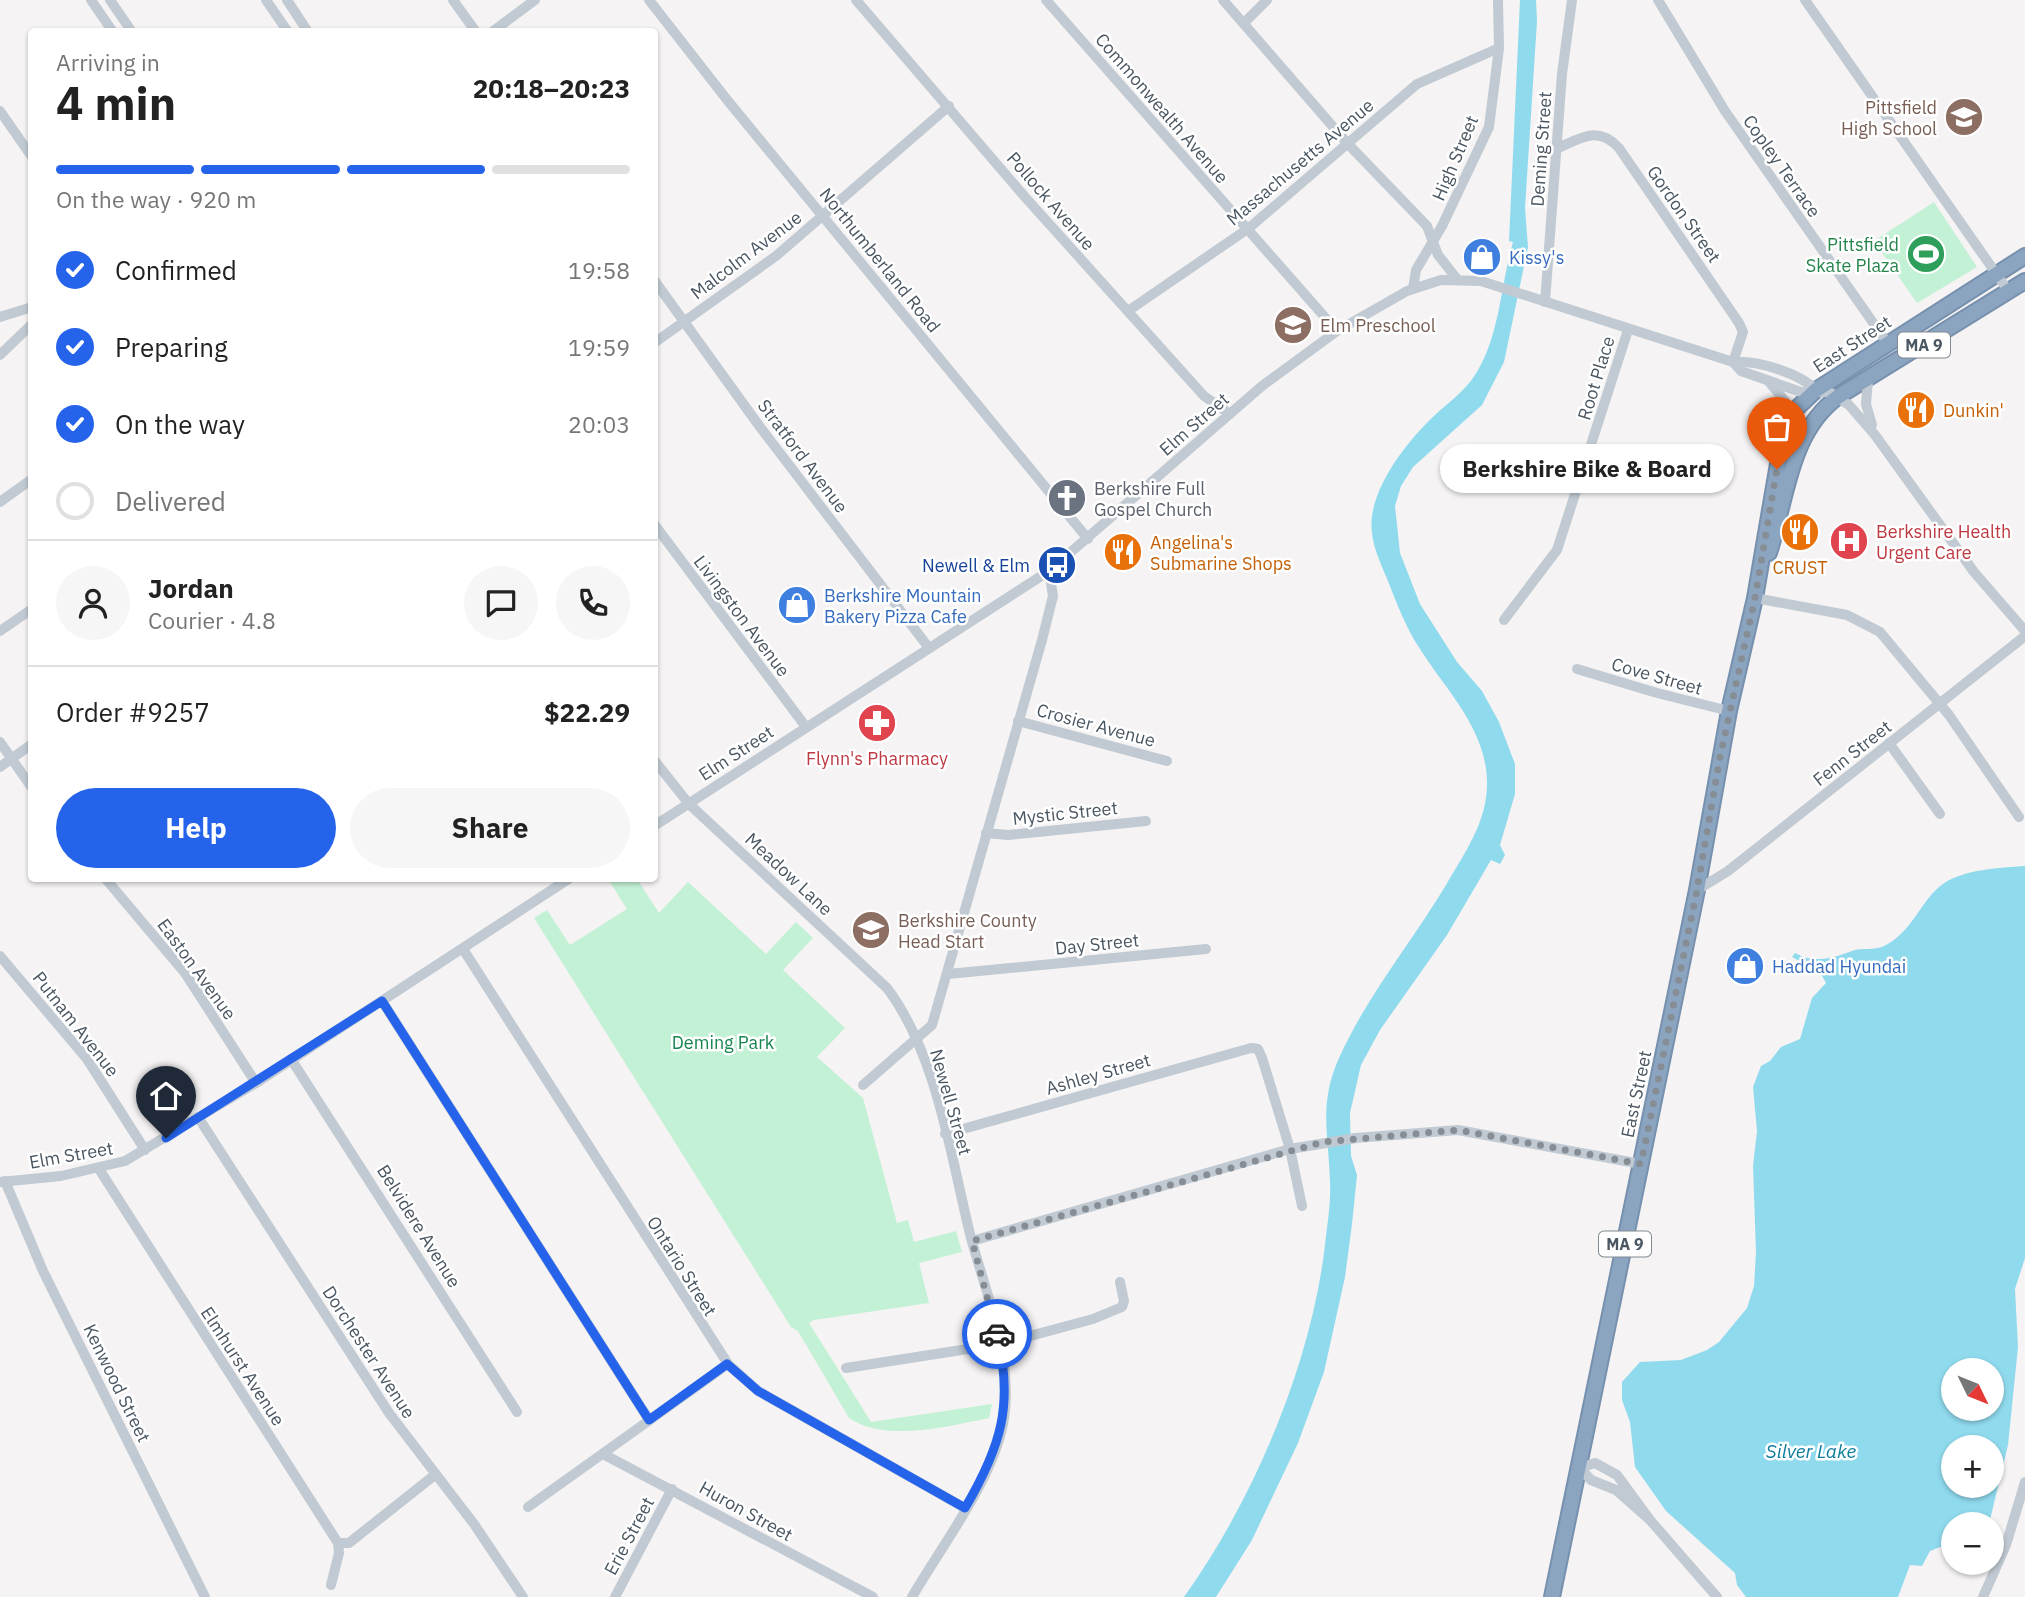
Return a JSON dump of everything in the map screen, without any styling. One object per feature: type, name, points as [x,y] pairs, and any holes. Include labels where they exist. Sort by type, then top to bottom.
[{"type":"highway","name":"East Street","points":[[1755,598],[1772,492],[1787,425],[1796,409],[1816,390],[2025,256]]},
{"type":"highway","name":"East Street","points":[[1552,1597],[1697,890],[1729,711],[1755,598],[1799,445],[1815,416],[1839,396],[2025,281]]},
{"type":"street","points":[[91,0],[110,28]]},
{"type":"street","points":[[110,0],[129,28]]},
{"type":"street","points":[[267,0],[285,28]]},
{"type":"street","points":[[287,0],[305,28]]},
{"type":"street","points":[[453,0],[472,28]]},
{"type":"street","points":[[497,28],[535,0]]},
{"type":"street","name":"Northumberland Road","points":[[649,0],[1088,539]]},
{"type":"street","name":"Pollock Avenue","points":[[856,0],[1025,197],[1204,396],[1230,414]]},
{"type":"street","name":"Commonwealth Avenue","points":[[1046,0],[1337,331]]},
{"type":"street","points":[[1223,0],[1348,144],[1427,226],[1438,255],[1457,279]]},
{"type":"street","points":[[1244,23],[1267,0]]},
{"type":"street","name":"High Street","points":[[1413,289],[1416,270],[1434,242],[1489,127],[1499,48],[1498,0]]},
{"type":"street","name":"Deming Street","points":[[1545,302],[1567,22],[1572,0]]},
{"type":"street","name":"Copley Terrace","points":[[1658,0],[1725,111],[1888,344]]},
{"type":"street","points":[[1805,0],[2009,292]]},
{"type":"street","points":[[112,28],[122,17]]},
{"type":"street","name":"Massachusetts Avenue","points":[[1128,311],[1249,228],[1426,77],[1499,48]]},
{"type":"street","name":"Malcolm Avenue","points":[[658,340],[776,256],[949,106]]},
{"type":"street","points":[[0,111],[28,151]]},
{"type":"street","name":"Gordon Street","points":[[1556,149],[1594,134],[1605,135],[1619,148],[1739,323],[1743,332],[1733,362]]},
{"type":"street","name":"Elm Street","points":[[658,823],[1049,571],[1230,414],[1337,331],[1413,289],[1457,279],[1494,284],[1628,330],[1733,362],[1746,361],[1800,378],[1816,390]]},
{"type":"street","name":"Stratford Avenue","points":[[658,285],[760,427],[929,648]]},
{"type":"street","points":[[0,317],[28,308]]},
{"type":"street","points":[[0,355],[28,328]]},
{"type":"street","name":"Root Place","points":[[1504,620],[1557,551],[1628,330]]},
{"type":"street","name":"Elm Street","points":[[1733,362],[1741,371],[1801,392],[1816,390]]},
{"type":"street","points":[[1767,380],[1783,398],[1787,425]]},
{"type":"street","points":[[1868,380],[1866,404],[1875,435]]},
{"type":"street","points":[[1816,390],[1839,396],[1875,435],[1974,572],[2025,631]]},
{"type":"street","points":[[0,502],[28,482]]},
{"type":"street","name":"Livingston Avenue","points":[[658,529],[806,727]]},
{"type":"street","name":"Newell Street","points":[[912,1597],[990,1462],[1002,1428],[1006,1385],[1000,1344],[945,1134],[915,1037],[932,1026],[948,974],[1053,596],[1049,571]]},
{"type":"street","points":[[1755,598],[1862,620],[1896,646],[2019,817]]},
{"type":"street","points":[[0,631],[28,612]]},
{"type":"street","name":"Fenn Street","points":[[1697,890],[1728,871],[2025,636]]},
{"type":"street","name":"Cove Street","points":[[1577,669],[1657,694],[1729,711]]},
{"type":"street","name":"Crosier Avenue","points":[[1018,721],[1167,761]]},
{"type":"street","points":[[0,742],[28,782]]},
{"type":"street","points":[[1889,743],[1940,814]]},
{"type":"street","points":[[0,767],[28,747]]},
{"type":"street","name":"Meadow Lane","points":[[658,765],[689,804],[887,988],[902,1009],[915,1037]]},
{"type":"street","name":"Mystic Street","points":[[986,834],[1008,835],[1146,821]]},
{"type":"street","name":"Easton Avenue","points":[[109,882],[185,973],[256,1083]]},
{"type":"street","name":"Elm Street","points":[[3,1182],[100,1169],[125,1161],[256,1083],[463,949],[559,882]]},
{"type":"street","name":"Ontario Street","points":[[463,949],[727,1364],[758,1391],[965,1508]]},
{"type":"street","name":"Day Street","points":[[948,974],[1206,949]]},
{"type":"street","name":"Putnam Avenue","points":[[0,956],[87,1059],[145,1150]]},
{"type":"street","points":[[382,1001],[649,1420]]},
{"type":"street","points":[[863,1086],[915,1037]]},
{"type":"street","name":"Ashley Street","points":[[945,1134],[1251,1048],[1259,1050],[1290,1149]]},
{"type":"street","name":"Belvidere Avenue","points":[[291,1059],[517,1412]]},
{"type":"street","name":"Dorchester Avenue","points":[[198,1118],[374,1392],[523,1597]]},
{"type":"street","points":[[972,1241],[1290,1149],[1356,1138],[1458,1130],[1641,1164]]},
{"type":"street","points":[[1290,1149],[1302,1206]]},
{"type":"street","name":"Elmhurst Avenue","points":[[100,1169],[338,1543]]},
{"type":"street","name":"Kenwood Street","points":[[3,1182],[43,1271],[205,1597]]},
{"type":"street","points":[[846,1368],[1000,1344],[1116,1311],[1124,1301],[1119,1282]]},
{"type":"street","points":[[528,1507],[727,1364]]},
{"type":"street","name":"Huron Street","points":[[603,1454],[873,1597]]},
{"type":"street","points":[[1650,1520],[1616,1490],[1591,1480],[1580,1468],[1595,1463],[1611,1471],[1717,1597]]},
{"type":"street","points":[[331,1585],[339,1553],[338,1543],[349,1543],[436,1474]]},
{"type":"street","points":[[1983,1597],[2007,1545],[2025,1482]]},
{"type":"street","name":"Erie Street","points":[[615,1597],[671,1489]]},
{"type":"green space","name":"Pittsfield Skate Plaza","points":[[1934,202],[1977,267],[1917,303],[1874,241]]},
{"type":"green space","name":"Deming Park","points":[[610,882],[639,882],[659,913],[688,882],[766,954],[796,922],[813,938],[783,970],[845,1028],[817,1057],[863,1098],[897,1223],[908,1220],[914,1242],[956,1231],[962,1252],[919,1263],[929,1303],[814,1320],[809,1323],[871,1422],[992,1404],[989,1418],[937,1428],[899,1431],[864,1426],[849,1418],[798,1331],[791,1327],[534,918],[547,910],[570,945],[627,909]]},
{"type":"water","points":[[1520,0],[1536,0],[1537,21],[1525,208],[1528,247],[1504,362],[1482,405],[1413,467],[1401,486],[1395,506],[1400,553],[1420,604],[1457,662],[1482,691],[1499,722],[1515,764],[1515,794],[1500,845],[1505,855],[1500,864],[1491,860],[1447,935],[1380,1030],[1361,1065],[1350,1113],[1351,1156],[1357,1175],[1352,1224],[1345,1277],[1324,1372],[1298,1443],[1252,1540],[1216,1597],[1184,1597],[1210,1558],[1257,1471],[1295,1378],[1309,1330],[1329,1210],[1326,1120],[1329,1091],[1339,1058],[1363,1013],[1433,907],[1468,848],[1484,809],[1487,781],[1480,744],[1463,711],[1406,624],[1378,557],[1371,525],[1375,502],[1387,475],[1425,425],[1473,378],[1489,347],[1494,330],[1513,242],[1509,241]]},
{"type":"water","name":"Silver Lake","points":[[2025,866],[2025,1258],[2015,1289],[2018,1347],[2004,1462],[2004,1435],[1941,1435],[1941,1498],[1995,1498],[1992,1512],[1941,1512],[1941,1547],[1930,1551],[1922,1566],[1910,1565],[1898,1597],[1746,1597],[1737,1585],[1735,1573],[1666,1511],[1635,1467],[1630,1422],[1622,1400],[1622,1382],[1640,1362],[1681,1360],[1707,1350],[1719,1342],[1747,1308],[1754,1286],[1756,1252],[1753,1166],[1757,1131],[1753,1087],[1761,1066],[1770,1061],[1781,1047],[1800,1039],[1812,998],[1826,983],[1820,972],[1792,957],[1795,953],[1824,959],[1884,946],[1902,933],[1935,890],[1943,884],[1961,875]]},
{"type":"way so far","points":[[997,1334],[972,1241],[1290,1149],[1356,1138],[1458,1130],[1641,1164],[1697,890],[1729,711],[1755,598],[1777,469]]},
{"type":"place","name":"Pittsfield High School","points":[[1964,117]]},
{"type":"place","name":"Pittsfield Skate Plaza","points":[[1926,254]]},
{"type":"place","name":"Kissy's","points":[[1482,257]]},
{"type":"place","name":"Elm Preschool","points":[[1293,325]]},
{"type":"place","name":"Dunkin'","points":[[1916,410]]},
{"type":"place","name":"Berkshire Bike & Board","points":[[1777,469]]},
{"type":"place","name":"Berkshire Full Gospel Church","points":[[1067,498]]},
{"type":"place","name":"CRUST","points":[[1800,532]]},
{"type":"place","name":"Berkshire Health Urgent Care","points":[[1849,541]]},
{"type":"place","name":"Angelina's Submarine Shops","points":[[1123,552]]},
{"type":"place","name":"Newell & Elm","points":[[1057,565]]},
{"type":"place","name":"Berkshire Mountain Bakery Pizza Cafe","points":[[797,605]]},
{"type":"place","name":"Flynn's Pharmacy","points":[[877,723]]},
{"type":"place","name":"Berkshire County Head Start","points":[[871,930]]},
{"type":"place","name":"Haddad Hyundai","points":[[1745,966]]},
{"type":"route","points":[[166,1138],[382,1001],[649,1420],[727,1364],[758,1391],[965,1508],[987,1470],[1003,1421],[1006,1385],[997,1334]]}]
